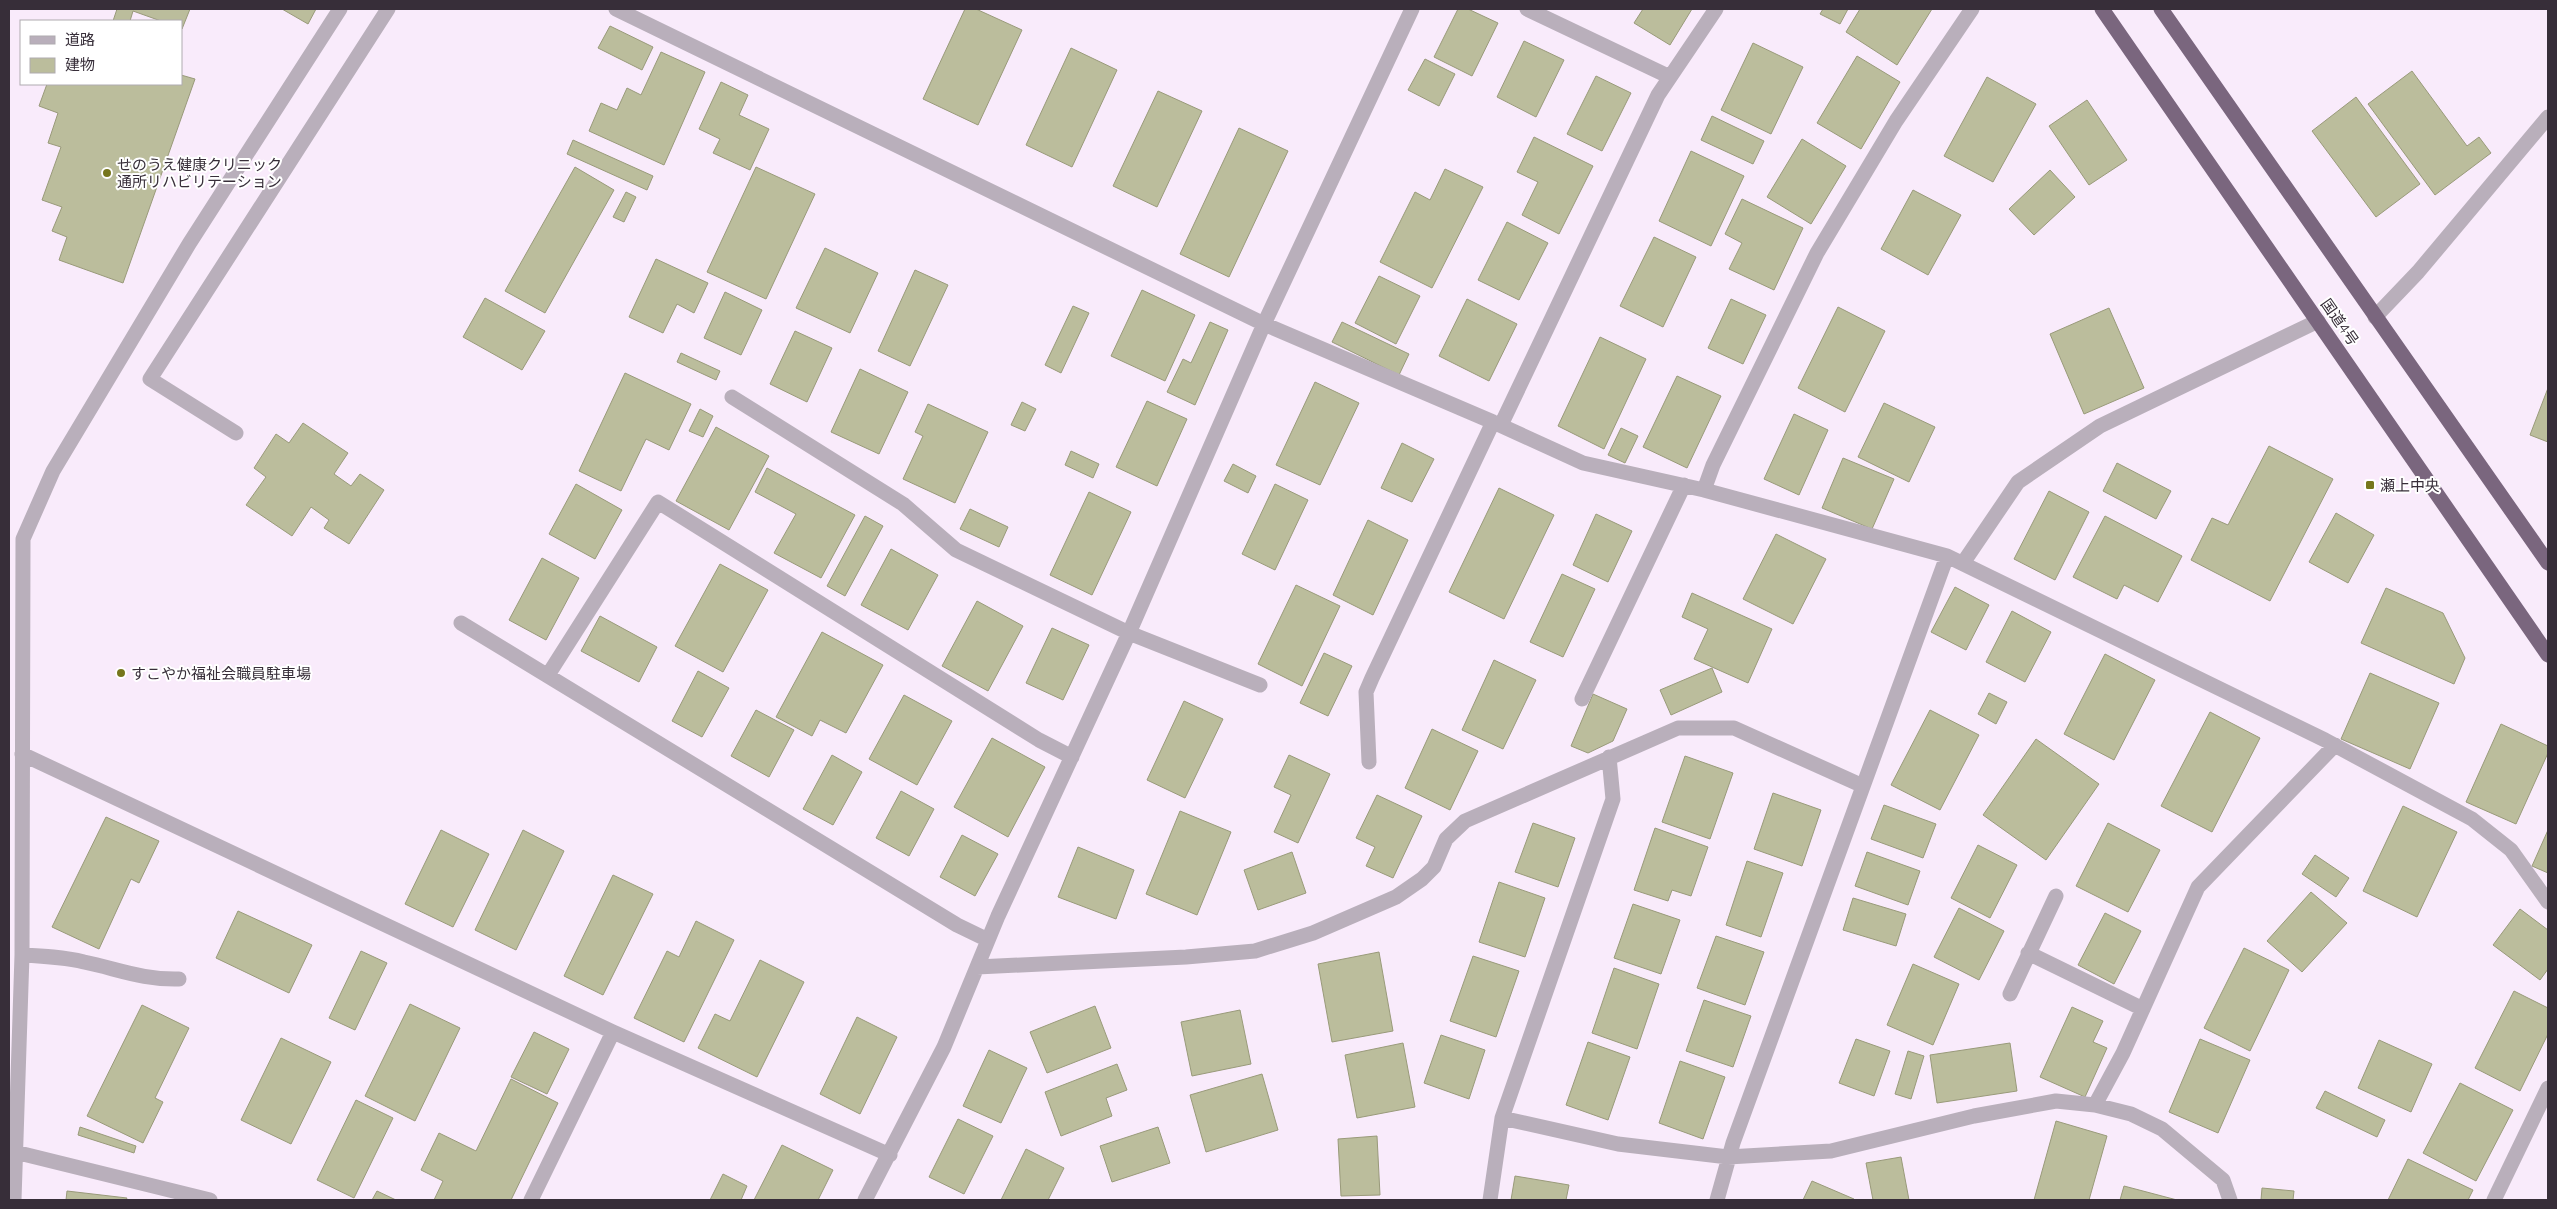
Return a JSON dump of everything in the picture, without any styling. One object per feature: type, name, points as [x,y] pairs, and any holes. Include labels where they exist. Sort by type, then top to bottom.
[{"type":"highway","name":"国道4号","points":[[2102,9],[2548,655]]},
{"type":"highway","points":[[2161,9],[2548,563]]},
{"type":"street","points":[[14,1200],[22,955],[23,540],[53,471],[128,344],[189,244],[340,9]]},
{"type":"street","points":[[236,433],[150,379],[388,9]]},
{"type":"street","points":[[616,9],[1264,324],[1497,423],[1583,463],[1704,490],[1947,556],[1963,563],[2335,745],[2472,819],[2511,850],[2548,902]]},
{"type":"street","points":[[865,1200],[890,1155],[944,1047],[988,940],[1129,633],[1264,324],[1412,9]]},
{"type":"street","points":[[1527,9],[1670,77]]},
{"type":"street","points":[[1369,762],[1366,692],[1372,678],[1658,95],[1716,9]]},
{"type":"street","points":[[1704,490],[1714,465],[1817,253],[1896,121],[1972,9]]},
{"type":"street","points":[[2375,317],[2418,272],[2548,117]]},
{"type":"street","points":[[1963,563],[2018,482],[2100,426],[2318,321]]},
{"type":"street","points":[[732,397],[903,504],[956,550],[1129,633],[1260,686]]},
{"type":"street","points":[[1582,699],[1684,485]]},
{"type":"street","points":[[548,675],[658,502],[857,628],[1072,757]]},
{"type":"street","points":[[1716,1200],[1728,1157],[1947,556]]},
{"type":"street","points":[[460,623],[948,920],[988,940]]},
{"type":"street","points":[[977,966],[1186,957],[1254,951],[1313,933],[1396,897],[1422,879],[1434,867],[1446,839],[1464,821],[1678,728],[1734,728],[1863,786]]},
{"type":"street","points":[[2095,1105],[2123,1053],[2198,886],[2335,745]]},
{"type":"street","points":[[22,754],[613,1032],[890,1155]]},
{"type":"street","points":[[1490,1200],[1502,1118],[1613,799],[1609,758]]},
{"type":"street","points":[[2010,994],[2056,896]]},
{"type":"street","points":[[2028,953],[2143,1009]]},
{"type":"street","points":[[22,955],[58,957],[85,962],[154,980],[179,979]]},
{"type":"street","points":[[531,1200],[613,1032]]},
{"type":"street","points":[[2494,1200],[2548,1088]]},
{"type":"street","points":[[1502,1118],[1618,1144],[1728,1157],[1831,1151],[1974,1116],[2056,1101],[2095,1105],[2131,1114],[2162,1129],[2223,1180],[2230,1200]]},
{"type":"street","points":[[15,1152],[210,1200]]},
{"type":"building","points":[[117,9],[190,9],[182,29],[182,20],[158,20],[133,11],[130,20],[113,20]]},
{"type":"building","points":[[282,9],[316,9],[308,24]]},
{"type":"building","points":[[965,9],[976,9],[1022,30],[978,125],[923,99]]},
{"type":"building","points":[[1458,9],[1468,9],[1498,23],[1472,76],[1434,57]]},
{"type":"building","points":[[1643,9],[1692,9],[1670,45],[1634,23]]},
{"type":"building","points":[[1823,9],[1848,9],[1840,24],[1820,14]]},
{"type":"building","points":[[1860,9],[1932,9],[1897,65],[1846,32]]},
{"type":"building","points":[[610,26],[653,47],[642,70],[598,48]]},
{"type":"building","points":[[1524,41],[1564,60],[1536,117],[1497,97]]},
{"type":"building","points":[[1753,43],[1803,67],[1771,134],[1721,110]]},
{"type":"building","points":[[1071,48],[1117,70],[1072,167],[1026,145]]},
{"type":"building","points":[[661,52],[705,72],[664,165],[589,131],[601,103],[617,110],[627,88],[641,95]]},
{"type":"building","points":[[1857,56],[1900,82],[1861,149],[1817,123]]},
{"type":"building","points":[[1425,59],[1455,74],[1439,106],[1408,90]]},
{"type":"building","points":[[2412,71],[2467,146],[2479,137],[2491,153],[2435,195],[2368,104]]},
{"type":"building","name":"せのうえ健康クリニック 通所リハビリテーション","points":[[182,75],[195,79],[123,283],[59,260],[67,237],[52,231],[62,207],[42,200],[61,147],[48,143],[58,113],[39,106],[47,85],[182,85]]},
{"type":"building","points":[[1596,76],[1631,93],[1602,151],[1567,134]]},
{"type":"building","points":[[1987,77],[2036,104],[1993,182],[1944,156]]},
{"type":"building","points":[[721,82],[748,95],[739,115],[769,129],[750,170],[713,153],[720,139],[699,129]]},
{"type":"building","points":[[1158,91],[1202,111],[1157,207],[1113,186]]},
{"type":"building","points":[[2356,97],[2420,184],[2376,217],[2312,131]]},
{"type":"building","points":[[2087,100],[2127,160],[2089,185],[2049,126]]},
{"type":"building","points":[[1712,116],[1764,141],[1753,164],[1701,140]]},
{"type":"building","points":[[1239,128],[1288,151],[1229,277],[1180,254]]},
{"type":"building","points":[[1534,137],[1593,166],[1559,234],[1522,215],[1538,182],[1517,172]]},
{"type":"building","points":[[1802,139],[1846,166],[1811,224],[1767,197]]},
{"type":"building","points":[[573,140],[653,176],[647,190],[567,154]]},
{"type":"building","points":[[1691,151],[1744,176],[1711,246],[1659,221]]},
{"type":"building","points":[[575,167],[614,190],[545,313],[505,291]]},
{"type":"building","points":[[756,167],[815,194],[766,299],[707,272]]},
{"type":"building","points":[[1445,169],[1483,187],[1432,288],[1380,262],[1415,192],[1430,200]]},
{"type":"building","points":[[2050,170],[2075,197],[2034,235],[2009,209]]},
{"type":"building","points":[[1913,190],[1961,215],[1928,275],[1881,249]]},
{"type":"building","points":[[626,192],[636,197],[624,222],[613,217]]},
{"type":"building","points":[[1742,199],[1803,228],[1774,290],[1729,269],[1742,243],[1725,234]]},
{"type":"building","points":[[1507,222],[1548,243],[1519,300],[1478,280]]},
{"type":"building","points":[[1654,237],[1696,257],[1663,327],[1620,306]]},
{"type":"building","points":[[825,248],[878,273],[850,333],[796,308]]},
{"type":"building","points":[[656,259],[708,283],[694,313],[677,304],[663,333],[629,317]]},
{"type":"building","points":[[915,270],[948,285],[910,366],[878,351]]},
{"type":"building","points":[[1379,276],[1420,296],[1396,344],[1355,323]]},
{"type":"building","points":[[1142,290],[1195,315],[1165,381],[1111,356]]},
{"type":"building","points":[[725,292],[762,310],[741,355],[704,338]]},
{"type":"building","points":[[485,298],[545,331],[522,370],[463,337]]},
{"type":"building","points":[[1467,299],[1517,324],[1489,381],[1439,356]]},
{"type":"building","points":[[1731,299],[1766,315],[1743,364],[1708,348]]},
{"type":"building","points":[[1073,306],[1089,313],[1061,373],[1045,365]]},
{"type":"building","points":[[1838,307],[1885,331],[1845,412],[1798,388]]},
{"type":"building","points":[[2109,308],[2144,388],[2084,414],[2050,334]]},
{"type":"building","points":[[1210,322],[1228,330],[1195,405],[1167,392],[1183,359],[1191,363]]},
{"type":"building","points":[[1342,322],[1409,354],[1399,375],[1332,342]]},
{"type":"building","points":[[795,331],[832,348],[807,402],[770,384]]},
{"type":"building","points":[[1600,337],[1646,359],[1604,449],[1558,426]]},
{"type":"building","points":[[681,353],[720,371],[716,380],[677,362]]},
{"type":"building","points":[[860,369],[908,392],[879,454],[831,432]]},
{"type":"building","points":[[625,373],[691,404],[669,450],[646,439],[621,491],[579,471]]},
{"type":"building","points":[[1677,376],[1721,396],[1687,468],[1643,447]]},
{"type":"building","points":[[1315,382],[1359,403],[1320,485],[1276,465]]},
{"type":"building","points":[[2548,388],[2548,442],[2530,435]]},
{"type":"building","points":[[1147,401],[1187,419],[1157,486],[1116,467]]},
{"type":"building","points":[[1022,402],[1036,409],[1025,431],[1011,425]]},
{"type":"building","points":[[1884,403],[1935,427],[1909,482],[1858,457]]},
{"type":"building","points":[[928,404],[988,432],[955,503],[903,479],[923,436],[915,432]]},
{"type":"building","points":[[700,409],[713,416],[703,437],[689,431]]},
{"type":"building","points":[[1794,414],[1828,430],[1799,495],[1764,479]]},
{"type":"building","points":[[303,423],[348,453],[334,474],[351,486],[360,474],[384,490],[349,544],[324,528],[329,520],[311,507],[292,536],[246,505],[266,477],[254,468],[276,434],[289,443]]},
{"type":"building","points":[[716,427],[769,456],[729,530],[676,501]]},
{"type":"building","points":[[1621,428],[1638,436],[1625,463],[1608,455]]},
{"type":"building","points":[[1402,443],[1434,459],[1412,502],[1381,488]]},
{"type":"building","points":[[2269,446],[2333,479],[2270,601],[2191,560],[2212,518],[2228,525]]},
{"type":"building","points":[[1071,451],[1099,464],[1093,478],[1065,465]]},
{"type":"building","points":[[1843,458],[1894,479],[1872,529],[1822,508]]},
{"type":"building","points":[[2117,463],[2171,491],[2156,519],[2103,491]]},
{"type":"building","points":[[1233,464],[1256,476],[1248,493],[1224,481]]},
{"type":"building","points":[[767,468],[855,515],[821,578],[774,553],[796,514],[755,492]]},
{"type":"building","points":[[576,484],[622,510],[595,559],[549,534]]},
{"type":"building","points":[[1275,484],[1308,500],[1275,570],[1242,554]]},
{"type":"building","points":[[1499,488],[1554,515],[1504,619],[1449,592]]},
{"type":"building","points":[[2049,491],[2089,512],[2055,580],[2014,559]]},
{"type":"building","points":[[1089,492],[1131,512],[1092,595],[1050,575]]},
{"type":"building","points":[[970,509],[1008,527],[999,547],[960,529]]},
{"type":"building","points":[[2336,513],[2374,535],[2348,583],[2309,562]]},
{"type":"building","points":[[1596,514],[1632,531],[1608,582],[1573,565]]},
{"type":"building","points":[[865,516],[883,526],[845,596],[827,586]]},
{"type":"building","points":[[2105,516],[2182,556],[2158,602],[2124,585],[2117,599],[2073,577]]},
{"type":"building","points":[[1368,520],[1408,540],[1373,615],[1333,595]]},
{"type":"building","points":[[1776,534],[1826,559],[1793,624],[1743,599]]},
{"type":"building","points":[[891,549],[938,575],[908,630],[861,605]]},
{"type":"building","points":[[542,558],[579,578],[546,640],[509,620]]},
{"type":"building","points":[[720,564],[768,590],[723,672],[675,646]]},
{"type":"building","points":[[1562,574],[1595,589],[1563,657],[1530,642]]},
{"type":"building","points":[[1296,585],[1340,606],[1302,686],[1258,664]]},
{"type":"building","points":[[1955,587],[1989,605],[1966,650],[1931,632]]},
{"type":"building","points":[[2386,588],[2443,613],[2465,658],[2454,684],[2361,643]]},
{"type":"building","points":[[1692,593],[1772,629],[1748,683],[1694,659],[1708,629],[1682,617]]},
{"type":"building","points":[[977,601],[1023,626],[988,691],[942,666]]},
{"type":"building","points":[[2012,611],[2051,632],[2025,682],[1986,662]]},
{"type":"building","points":[[600,616],[657,647],[639,682],[581,651]]},
{"type":"building","points":[[1052,628],[1089,645],[1063,700],[1026,683]]},
{"type":"building","points":[[822,632],[883,665],[846,733],[820,720],[812,736],[776,717]]},
{"type":"building","points":[[1324,653],[1352,666],[1328,716],[1300,703]]},
{"type":"building","points":[[2105,654],[2155,680],[2114,760],[2064,734]]},
{"type":"building","points":[[1494,660],[1536,680],[1503,749],[1462,730]]},
{"type":"building","points":[[1712,668],[1722,692],[1671,715],[1660,690]]},
{"type":"building","points":[[698,671],[729,688],[702,737],[672,721]]},
{"type":"building","points":[[2370,673],[2439,703],[2410,769],[2341,739]]},
{"type":"building","points":[[1989,693],[2007,702],[1996,724],[1978,714]]},
{"type":"building","points":[[1593,694],[1627,709],[1613,741],[1588,753],[1571,746]]},
{"type":"building","points":[[904,695],[952,721],[917,785],[869,759]]},
{"type":"building","points":[[1184,701],[1223,719],[1185,798],[1147,780]]},
{"type":"building","points":[[756,710],[794,730],[769,777],[731,756]]},
{"type":"building","points":[[1930,710],[1979,735],[1940,810],[1891,785]]},
{"type":"building","points":[[2210,712],[2260,738],[2212,832],[2161,806]]},
{"type":"building","points":[[2501,724],[2548,746],[2548,753],[2516,824],[2466,802]]},
{"type":"building","points":[[1432,729],[1478,751],[1450,810],[1405,788]]},
{"type":"building","points":[[992,738],[1045,767],[1008,837],[954,807]]},
{"type":"building","points":[[2036,739],[2099,784],[2046,860],[1983,815]]},
{"type":"building","points":[[832,755],[862,772],[833,825],[803,809]]},
{"type":"building","points":[[1289,755],[1330,774],[1298,843],[1274,832],[1291,795],[1274,787]]},
{"type":"building","points":[[1685,756],[1733,773],[1710,839],[1662,822]]},
{"type":"building","points":[[901,791],[934,809],[909,856],[876,838]]},
{"type":"building","points":[[1773,793],[1821,810],[1802,866],[1754,849]]},
{"type":"building","points":[[1377,795],[1422,816],[1393,878],[1366,866],[1375,847],[1356,838]]},
{"type":"building","points":[[1884,805],[1936,824],[1923,858],[1871,839]]},
{"type":"building","points":[[2403,806],[2457,832],[2417,917],[2363,891]]},
{"type":"building","points":[[1180,811],[1231,832],[1197,915],[1146,894]]},
{"type":"building","points":[[106,817],[159,841],[139,883],[131,879],[99,949],[52,927]]},
{"type":"building","points":[[1533,823],[1575,838],[1558,887],[1515,872]]},
{"type":"building","points":[[2108,823],[2160,850],[2128,912],[2076,886]]},
{"type":"building","points":[[1655,828],[1708,847],[1691,896],[1672,890],[1668,901],[1634,890]]},
{"type":"building","points":[[441,830],[489,854],[453,927],[405,904]]},
{"type":"building","points":[[523,830],[564,851],[516,950],[475,930]]},
{"type":"building","points":[[2548,830],[2548,873],[2532,866]]},
{"type":"building","points":[[962,835],[998,854],[975,896],[940,877]]},
{"type":"building","points":[[1978,845],[2017,865],[1990,918],[1951,898]]},
{"type":"building","points":[[1078,847],[1134,870],[1116,919],[1058,897]]},
{"type":"building","points":[[1292,852],[1306,893],[1258,910],[1244,870]]},
{"type":"building","points":[[1867,852],[1920,871],[1908,905],[1855,886]]},
{"type":"building","points":[[2315,855],[2349,878],[2336,897],[2302,874]]},
{"type":"building","points":[[1747,861],[1783,873],[1761,937],[1726,925]]},
{"type":"building","points":[[613,875],[653,894],[603,995],[564,976]]},
{"type":"building","points":[[1499,882],[1545,898],[1525,957],[1479,942]]},
{"type":"building","points":[[2311,892],[2347,923],[2302,972],[2267,941]]},
{"type":"building","points":[[1853,898],[1906,914],[1896,946],[1843,930]]},
{"type":"building","points":[[1633,904],[1680,920],[1661,974],[1614,958]]},
{"type":"building","points":[[1959,908],[2004,931],[1979,980],[1934,957]]},
{"type":"building","points":[[2520,909],[2548,930],[2548,969],[2540,980],[2493,945]]},
{"type":"building","points":[[238,911],[312,945],[289,993],[216,958]]},
{"type":"building","points":[[2105,913],[2141,931],[2114,984],[2078,965]]},
{"type":"building","points":[[696,921],[734,940],[684,1042],[634,1018],[667,951],[679,957]]},
{"type":"building","points":[[1716,936],[1764,952],[1745,1005],[1697,988]]},
{"type":"building","points":[[2244,948],[2289,970],[2250,1051],[2204,1028]]},
{"type":"building","points":[[361,951],[387,963],[355,1030],[329,1018]]},
{"type":"building","points":[[1379,952],[1393,1031],[1332,1042],[1318,964]]},
{"type":"building","points":[[1473,956],[1519,971],[1496,1037],[1450,1021]]},
{"type":"building","points":[[760,960],[804,982],[757,1077],[698,1048],[715,1014],[730,1021]]},
{"type":"building","points":[[1913,964],[1959,984],[1933,1045],[1887,1025]]},
{"type":"building","points":[[1614,968],[1659,984],[1637,1049],[1592,1033]]},
{"type":"building","points":[[2514,991],[2548,1008],[2548,1034],[2520,1091],[2475,1068]]},
{"type":"building","points":[[1704,1000],[1751,1016],[1733,1067],[1686,1051]]},
{"type":"building","points":[[410,1004],[460,1028],[415,1121],[365,1096]]},
{"type":"building","points":[[142,1005],[189,1028],[155,1098],[163,1102],[143,1143],[87,1116]]},
{"type":"building","points":[[1095,1006],[1111,1048],[1047,1073],[1030,1032]]},
{"type":"building","points":[[2072,1007],[2103,1021],[2093,1042],[2107,1048],[2085,1097],[2040,1077]]},
{"type":"building","points":[[1240,1010],[1251,1064],[1192,1076],[1181,1022]]},
{"type":"building","points":[[857,1017],[897,1037],[860,1114],[820,1094]]},
{"type":"building","points":[[534,1032],[569,1049],[547,1094],[511,1077]]},
{"type":"building","points":[[1441,1035],[1485,1050],[1469,1099],[1424,1083]]},
{"type":"building","points":[[281,1038],[331,1062],[291,1144],[241,1120]]},
{"type":"building","points":[[1856,1039],[1890,1051],[1874,1096],[1839,1083]]},
{"type":"building","points":[[2200,1039],[2250,1060],[2218,1133],[2169,1112]]},
{"type":"building","points":[[2379,1040],[2432,1064],[2411,1112],[2358,1088]]},
{"type":"building","points":[[1588,1042],[1630,1057],[1608,1120],[1566,1105]]},
{"type":"building","points":[[1403,1043],[1415,1107],[1357,1118],[1345,1055]]},
{"type":"building","points":[[2010,1043],[2017,1091],[1937,1103],[1930,1055]]},
{"type":"building","points":[[989,1050],[1027,1068],[1001,1123],[963,1106]]},
{"type":"building","points":[[1908,1051],[1924,1056],[1911,1099],[1895,1094]]},
{"type":"building","points":[[1680,1061],[1725,1077],[1703,1139],[1659,1123]]},
{"type":"building","points":[[1117,1064],[1127,1090],[1106,1098],[1112,1116],[1061,1136],[1045,1092]]},
{"type":"building","points":[[1262,1074],[1278,1130],[1206,1152],[1190,1095]]},
{"type":"building","points":[[511,1079],[558,1103],[511,1200],[434,1200],[443,1181],[421,1170],[439,1133],[476,1151]]},
{"type":"building","points":[[2460,1083],[2513,1110],[2476,1181],[2423,1153]]},
{"type":"building","points":[[2325,1091],[2385,1120],[2377,1137],[2316,1108]]},
{"type":"building","points":[[356,1100],[393,1118],[354,1198],[317,1180]]},
{"type":"building","points":[[958,1119],[993,1136],[964,1194],[929,1177]]},
{"type":"building","points":[[2056,1121],[2107,1136],[2089,1200],[2034,1200]]},
{"type":"building","points":[[80,1127],[136,1146],[134,1153],[78,1135]]},
{"type":"building","points":[[1158,1127],[1170,1163],[1112,1182],[1100,1146]]},
{"type":"building","points":[[1377,1136],[1380,1195],[1341,1196],[1338,1139]]},
{"type":"building","points":[[782,1145],[833,1170],[818,1200],[754,1200]]},
{"type":"building","points":[[1026,1149],[1064,1168],[1048,1200],[1001,1200]]},
{"type":"building","points":[[1901,1157],[1909,1200],[1873,1200],[1866,1163]]},
{"type":"building","points":[[2408,1159],[2473,1190],[2468,1200],[2388,1200]]},
{"type":"building","points":[[723,1174],[747,1186],[741,1200],[710,1200]]},
{"type":"building","points":[[1515,1176],[1569,1185],[1566,1200],[1511,1200]]},
{"type":"building","points":[[1812,1181],[1854,1199],[1803,1200]]},
{"type":"building","points":[[2124,1186],[2177,1200],[2120,1200]]},
{"type":"building","points":[[2262,1188],[2294,1191],[2293,1200],[2261,1200]]},
{"type":"building","points":[[67,1191],[127,1198],[126,1200],[66,1200]]},
{"type":"building","points":[[377,1191],[396,1200],[372,1200]]},
{"type":"place","name":"せのうえ健康クリニック 通所リハビリテーション","points":[[107,173]]},
{"type":"place","name":"瀬上中央","points":[[2370,485]]},
{"type":"place","name":"すこやか福祉会職員駐車場","points":[[121,673]]}]
